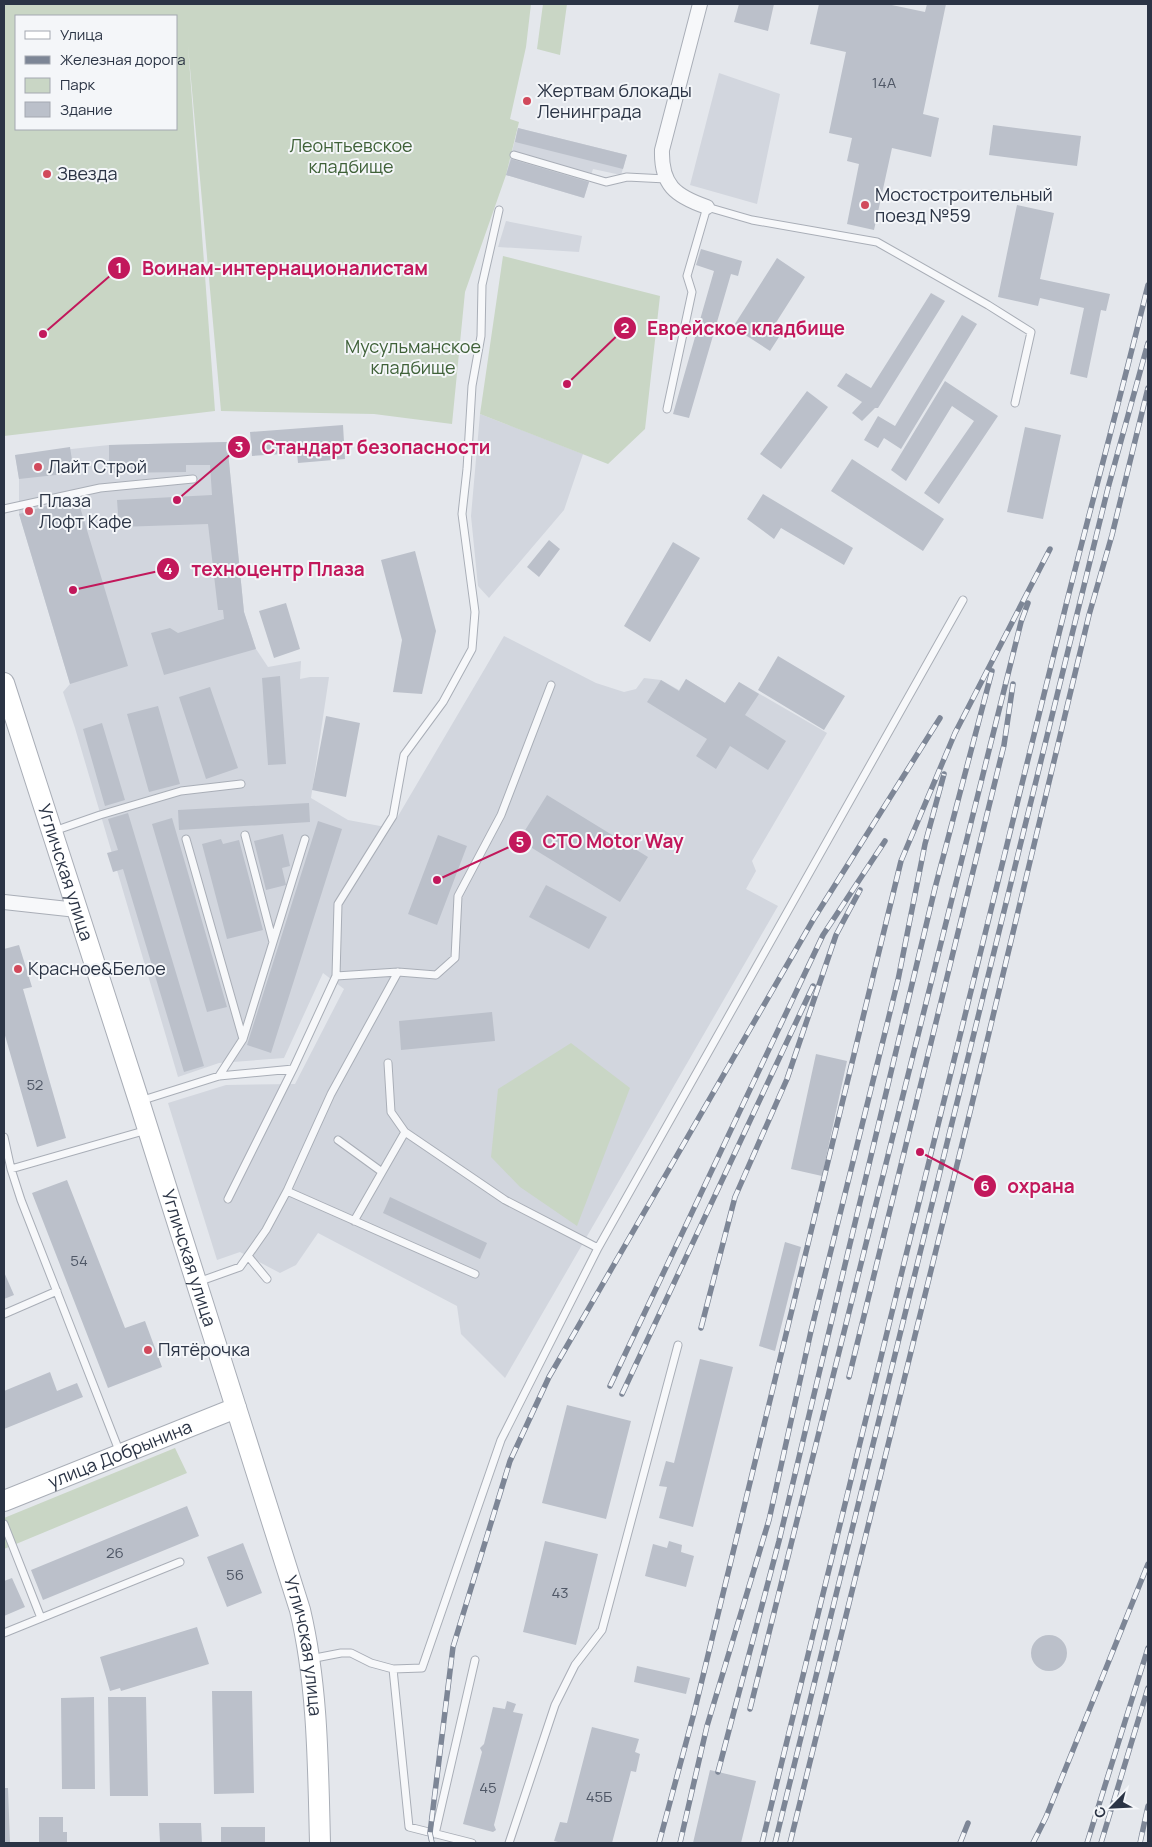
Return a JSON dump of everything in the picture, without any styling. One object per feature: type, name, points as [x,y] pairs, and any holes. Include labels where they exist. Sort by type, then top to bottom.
[{"type":"main road","name":"Угличская улица","points":[[4,683],[148,1129],[300,1610],[310,1659],[316,1728],[320,1843]]},
{"type":"main road","name":"улица Добрынина","points":[[4,1501],[236,1408]]},
{"type":"street","points":[[700,4],[662,150],[662,167],[666,179],[674,189],[690,201],[707,207]]},
{"type":"street","points":[[4,902],[77,910]]},
{"type":"lane","points":[[514,155],[606,182],[627,177],[666,179]]},
{"type":"lane","points":[[667,409],[692,292],[687,276],[707,207],[752,220],[877,242],[988,305],[1030,332],[1015,403]]},
{"type":"lane","points":[[228,1199],[336,976],[338,904],[393,816],[404,755],[443,702],[472,649],[475,612],[462,514],[472,386],[481,336],[482,285],[499,210]]},
{"type":"lane","points":[[4,509],[100,488],[193,479]]},
{"type":"lane","points":[[310,1659],[351,1653],[371,1663],[393,1669],[422,1668],[500,1440],[598,1248],[964,600]]},
{"type":"lane","points":[[336,976],[398,972],[436,975],[455,958],[458,896],[501,815],[551,685]]},
{"type":"lane","points":[[52,832],[100,815],[181,791],[241,784]]},
{"type":"lane","points":[[245,835],[273,942]]},
{"type":"lane","points":[[186,839],[243,1039]]},
{"type":"lane","points":[[219,1076],[243,1039],[305,839]]},
{"type":"lane","points":[[196,1283],[240,1267],[266,1230],[287,1191],[331,1094],[398,972]]},
{"type":"lane","points":[[388,1063],[391,1112],[405,1132],[504,1200],[598,1248]]},
{"type":"lane","points":[[139,1101],[219,1076],[292,1069]]},
{"type":"lane","points":[[11,1169],[148,1129]]},
{"type":"lane","points":[[354,1221],[405,1132]]},
{"type":"lane","points":[[4,1137],[11,1169],[121,1454]]},
{"type":"lane","points":[[338,1140],[382,1172]]},
{"type":"lane","points":[[287,1191],[475,1274]]},
{"type":"lane","points":[[248,1256],[267,1279]]},
{"type":"lane","points":[[4,1314],[57,1291]]},
{"type":"lane","points":[[509,1843],[555,1705],[575,1665],[602,1630],[678,1345]]},
{"type":"lane","points":[[4,1524],[41,1618]]},
{"type":"lane","points":[[4,1633],[180,1562]]},
{"type":"lane","points":[[435,1834],[475,1660]]},
{"type":"lane","points":[[393,1669],[409,1827],[472,1843]]},
{"type":"shaded area","points":[[719,73],[780,94],[757,204],[690,185]]},
{"type":"shaded area","points":[[518,128],[627,155],[621,175],[593,169],[584,198],[506,175]]},
{"type":"shaded area","points":[[506,221],[582,236],[579,252],[498,247]]},
{"type":"shaded area","points":[[480,414],[583,454],[564,510],[489,598],[478,586],[471,516]]},
{"type":"shaded area","points":[[227,442],[244,612],[256,649],[268,667],[301,661],[300,679],[329,677],[311,798],[348,820],[391,828],[504,636],[596,683],[624,692],[636,689],[644,678],[661,680],[679,690],[686,679],[725,703],[739,682],[827,733],[752,861],[756,871],[746,889],[778,906],[505,1378],[461,1334],[457,1306],[318,1233],[296,1265],[280,1273],[240,1252],[217,1260],[168,1103],[226,1085],[295,1084],[344,989],[323,973],[284,1058],[219,1063],[178,1077],[63,692],[70,684],[19,514],[19,479],[15,455],[109,445]]},
{"type":"green space","points":[[4,4],[531,4],[526,47],[510,119],[519,122],[506,175],[465,292],[452,424],[374,414],[221,411],[188,46],[215,411],[4,436]]},
{"type":"green space","points":[[543,4],[567,4],[560,55],[537,49]]},
{"type":"green space","points":[[503,256],[660,296],[645,429],[608,464],[480,414]]},
{"type":"green space","points":[[571,1043],[630,1088],[577,1226],[520,1187],[491,1157],[498,1089]]},
{"type":"green space","points":[[175,1448],[187,1473],[4,1549],[4,1518]]},
{"type":"building","points":[[739,4],[774,4],[768,31],[734,22]]},
{"type":"building","points":[[819,4],[887,4],[925,12],[927,4],[946,4],[923,114],[939,118],[931,157],[892,148],[874,230],[847,224],[859,164],[847,161],[852,138],[829,133],[846,52],[810,44]]},
{"type":"building","points":[[993,125],[1081,136],[1077,166],[989,155]]},
{"type":"building","points":[[518,128],[627,155],[623,169],[515,142]]},
{"type":"building","points":[[511,159],[589,182],[584,198],[506,175]]},
{"type":"building","points":[[1017,205],[1054,213],[1040,279],[1110,294],[1106,311],[1101,310],[1087,378],[1070,374],[1084,308],[1040,298],[1038,306],[998,297]]},
{"type":"building","points":[[701,249],[742,261],[738,276],[731,274],[689,418],[673,414],[714,271],[696,265]]},
{"type":"building","points":[[777,258],[805,277],[770,332],[779,337],[770,351],[733,327]]},
{"type":"building","points":[[931,293],[945,301],[878,408],[875,408],[862,421],[852,413],[862,402],[837,386],[846,373],[871,388]]},
{"type":"building","points":[[962,315],[977,324],[901,449],[884,438],[878,448],[864,440],[878,416],[895,426]]},
{"type":"building","points":[[945,381],[998,416],[939,504],[924,493],[974,421],[952,406],[906,481],[891,470]]},
{"type":"building","points":[[807,391],[828,407],[781,469],[760,454]]},
{"type":"building","points":[[343,425],[345,459],[298,463],[297,453],[252,456],[250,432]]},
{"type":"building","points":[[1025,427],[1061,435],[1043,519],[1007,512]]},
{"type":"building","points":[[227,442],[244,612],[256,649],[164,675],[151,633],[170,628],[178,633],[224,619],[223,610],[218,610],[208,524],[119,527],[117,500],[212,495],[210,465],[186,465],[186,472],[109,473],[109,445]]},
{"type":"building","points":[[70,447],[74,473],[19,479],[15,455]]},
{"type":"building","points":[[852,459],[944,519],[923,551],[831,491]]},
{"type":"building","points":[[763,494],[853,548],[844,565],[781,528],[774,539],[747,519]]},
{"type":"building","points":[[77,497],[128,666],[70,684],[19,514]]},
{"type":"building","points":[[549,540],[560,549],[539,577],[527,567]]},
{"type":"building","points":[[673,542],[700,558],[650,642],[624,626]]},
{"type":"building","points":[[415,551],[436,631],[422,694],[393,692],[402,640],[381,560]]},
{"type":"building","points":[[286,603],[300,649],[274,658],[259,611]]},
{"type":"building","points":[[778,656],[845,696],[824,730],[758,690]]},
{"type":"building","points":[[280,676],[286,764],[268,765],[262,678]]},
{"type":"building","points":[[686,679],[725,703],[739,682],[759,694],[745,715],[786,741],[768,770],[730,746],[716,769],[696,756],[707,739],[647,702],[661,680],[679,691]]},
{"type":"building","points":[[210,687],[238,768],[206,779],[179,697]]},
{"type":"building","points":[[158,706],[180,784],[149,792],[127,714]]},
{"type":"building","points":[[326,716],[360,723],[346,797],[312,790]]},
{"type":"building","points":[[102,723],[125,800],[105,806],[83,729]]},
{"type":"building","points":[[547,795],[648,857],[620,902],[519,840]]},
{"type":"building","points":[[309,803],[310,822],[179,830],[178,810]]},
{"type":"building","points":[[128,813],[204,1066],[184,1072],[123,869],[113,872],[107,853],[118,850],[108,819]]},
{"type":"building","points":[[172,818],[227,1007],[207,1012],[152,824]]},
{"type":"building","points":[[318,821],[342,829],[271,1053],[247,1045]]},
{"type":"building","points":[[283,834],[290,866],[282,868],[286,885],[266,890],[254,841]]},
{"type":"building","points":[[438,835],[467,846],[437,925],[408,914]]},
{"type":"building","points":[[221,839],[223,844],[239,840],[263,930],[227,939],[202,844]]},
{"type":"building","points":[[546,885],[607,917],[589,949],[529,917]]},
{"type":"building","points":[[19,945],[32,987],[23,989],[66,1138],[37,1147],[4,1032],[4,949]]},
{"type":"building","points":[[492,1012],[495,1041],[401,1050],[399,1021]]},
{"type":"building","points":[[816,1054],[847,1061],[822,1176],[791,1169]]},
{"type":"building","points":[[919,1147],[924,1149],[921,1157],[916,1155]]},
{"type":"building","points":[[67,1180],[125,1328],[145,1321],[162,1367],[108,1388],[32,1193]]},
{"type":"building","points":[[390,1197],[487,1243],[480,1259],[383,1213]]},
{"type":"building","points":[[785,1242],[801,1247],[775,1351],[759,1346]]},
{"type":"building","points":[[4,1272],[14,1295],[4,1299]]},
{"type":"building","points":[[700,1359],[733,1367],[693,1527],[659,1518],[667,1487],[659,1486],[666,1461],[674,1463]]},
{"type":"building","points":[[50,1372],[57,1391],[77,1383],[83,1397],[4,1429],[4,1391]]},
{"type":"building","points":[[567,1405],[631,1421],[606,1519],[542,1503]]},
{"type":"building","points":[[187,1506],[199,1536],[43,1600],[31,1570]]},
{"type":"building","points":[[545,1541],[598,1554],[576,1645],[523,1632]]},
{"type":"building","points":[[669,1541],[682,1545],[681,1552],[694,1556],[686,1587],[645,1576],[653,1544],[667,1548]]},
{"type":"building","points":[[243,1543],[262,1593],[227,1607],[207,1557]]},
{"type":"building","points":[[12,1578],[25,1607],[4,1616],[4,1581]]},
{"type":"building","points":[[197,1627],[209,1664],[121,1691],[120,1688],[110,1691],[100,1657]]},
{"type":"building","points":[[1049,1635],[1056,1636],[1062,1640],[1066,1646],[1066,1660],[1062,1666],[1056,1670],[1049,1671],[1042,1670],[1036,1666],[1032,1660],[1031,1653],[1032,1646],[1036,1640],[1042,1636]]},
{"type":"building","points":[[637,1666],[690,1678],[686,1694],[634,1682]]},
{"type":"building","points":[[212,1691],[252,1691],[254,1793],[214,1794]]},
{"type":"building","points":[[94,1697],[95,1789],[62,1789],[61,1698]]},
{"type":"building","points":[[108,1697],[146,1697],[148,1796],[110,1796]]},
{"type":"building","points":[[507,1701],[516,1704],[513,1712],[523,1714],[494,1825],[496,1830],[493,1832],[463,1824],[482,1752],[480,1748],[484,1744],[493,1707],[505,1709]]},
{"type":"building","points":[[592,1727],[639,1739],[635,1752],[640,1754],[636,1772],[631,1771],[612,1843],[562,1843],[554,1841],[560,1822],[567,1823]]},
{"type":"building","points":[[710,1770],[756,1781],[741,1843],[693,1843]]},
{"type":"building","points":[[4,1788],[8,1788],[10,1843],[4,1843]]},
{"type":"building","points":[[39,1817],[63,1817],[63,1832],[67,1832],[67,1843],[39,1843]]},
{"type":"building","points":[[159,1823],[201,1823],[202,1843],[160,1843]]},
{"type":"building","points":[[221,1827],[265,1827],[265,1843],[221,1843]]},
{"type":"railway","points":[[762,1843],[1066,605],[1148,285]]},
{"type":"railway","points":[[775,1843],[1108,488],[1148,343]]},
{"type":"railway","points":[[790,1843],[971,1108],[1089,615],[1112,535],[1148,388]]},
{"type":"railway","points":[[659,1843],[694,1713],[901,861],[955,733],[1050,549]]},
{"type":"railway","points":[[750,1709],[1021,622],[1028,603]]},
{"type":"railway","points":[[718,1772],[779,1541],[935,888],[992,671]]},
{"type":"railway","points":[[849,1377],[1004,745],[1013,684]]},
{"type":"railway","points":[[432,1843],[430,1833],[453,1647],[510,1461],[549,1377],[813,920],[940,718]]},
{"type":"railway","points":[[680,1843],[707,1726],[769,1520],[811,1331],[898,980],[925,844],[944,774]]},
{"type":"railway","points":[[610,1386],[823,935],[885,841]]},
{"type":"railway","points":[[701,1328],[735,1197],[787,1079],[836,935],[860,890]]},
{"type":"railway","points":[[622,1394],[813,986]]},
{"type":"railway","points":[[1033,1843],[1046,1817],[1148,1564]]},
{"type":"railway","points":[[1087,1843],[1148,1648]]},
{"type":"railway","points":[[1101,1843],[1148,1688]]},
{"type":"railway","points":[[1140,1843],[1148,1806]]},
{"type":"railway","points":[[960,1843],[968,1823]]},
{"type":"place","name":"Жертвам блокады Ленинграда","points":[[527,101]]},
{"type":"place","name":"Звезда","points":[[47,174]]},
{"type":"place","name":"Мостостроительный поезд №59","points":[[865,205]]},
{"type":"place","name":"Воинам-интернационалистам","points":[[43,334]]},
{"type":"place","name":"Еврейское кладбище","points":[[567,384]]},
{"type":"place","name":"Лайт Строй","points":[[38,467]]},
{"type":"place","name":"Стандарт безопасности","points":[[177,500]]},
{"type":"place","name":"Плаза Лофт Кафе","points":[[29,511]]},
{"type":"place","name":"техноцентр Плаза","points":[[73,590]]},
{"type":"place","name":"СТО Motor Way","points":[[437,880]]},
{"type":"place","name":"Красное&Белое","points":[[18,969]]},
{"type":"place","name":"охрана","points":[[920,1152]]},
{"type":"place","name":"Пятёрочка","points":[[148,1350]]},
{"type":"park label","name":"Леонтьевское кладбище","points":[[351,156]]},
{"type":"park label","name":"Мусульманское кладбище","points":[[413,357]]}]
